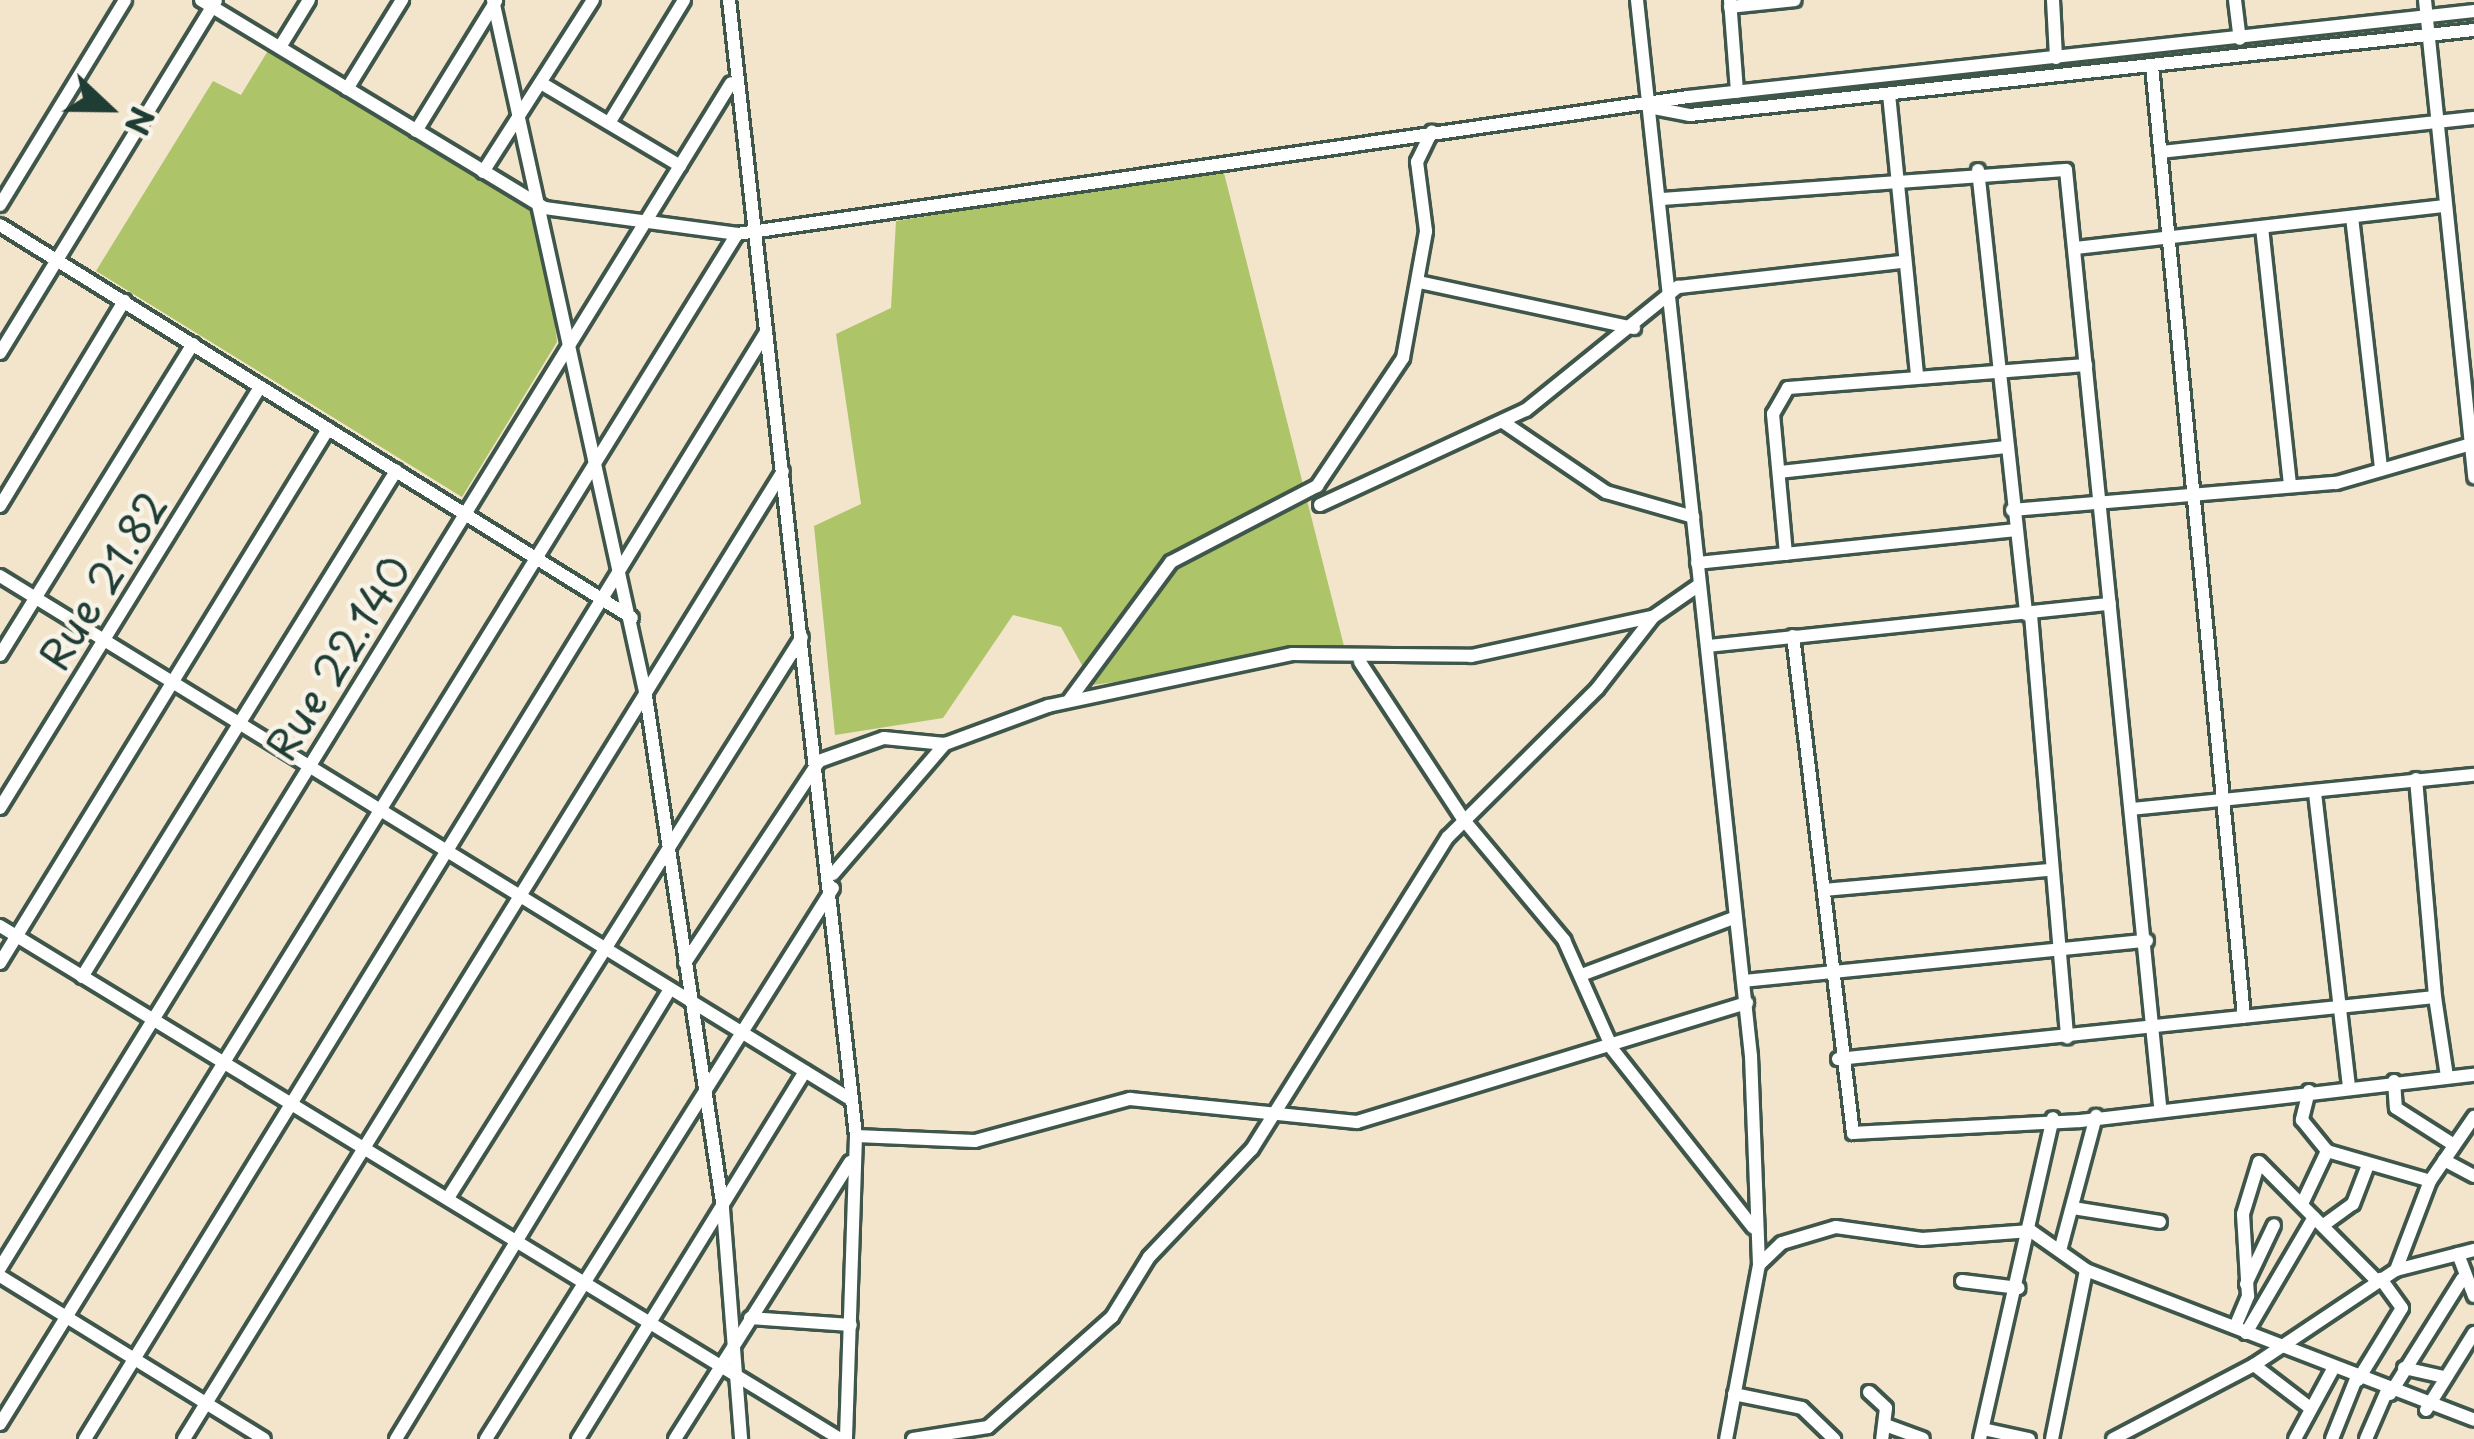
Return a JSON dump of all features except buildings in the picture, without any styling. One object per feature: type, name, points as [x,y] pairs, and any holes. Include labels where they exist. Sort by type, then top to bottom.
[{"type":"street","points":[[0,205],[125,0]]},
{"type":"street","points":[[280,47],[309,0]]},
{"type":"street","points":[[347,89],[403,0]]},
{"type":"street","points":[[483,172],[593,0]]},
{"type":"street","points":[[609,123],[684,0]]},
{"type":"street","points":[[0,926],[843,1439],[850,1325],[851,1161],[856,1136],[819,761],[756,232],[732,82],[729,0]]},
{"type":"street","points":[[1637,0],[1653,107],[1734,918],[1747,1003],[1759,1265],[1726,1439]]},
{"type":"street","points":[[1737,92],[1730,4],[1796,0]]},
{"type":"street","points":[[2053,0],[2056,58]]},
{"type":"street","points":[[2235,0],[2240,39]]},
{"type":"street","points":[[2425,0],[2446,206],[2468,357],[2474,477]]},
{"type":"street","points":[[0,353],[210,2],[545,208],[643,226],[737,234],[1432,130],[2474,11]]},
{"type":"street","points":[[416,131],[495,2]]},
{"type":"street","points":[[495,2],[524,109],[568,347],[622,565],[646,696],[701,1098],[723,1210],[741,1379],[741,1439]]},
{"type":"street","points":[[1653,107],[1690,115],[2474,30]]},
{"type":"street","points":[[2152,66],[2228,796],[2244,1017]]},
{"type":"street","points":[[541,82],[680,166]]},
{"type":"street","name":"Rue 22.140","points":[[0,1272],[307,765],[732,82]]},
{"type":"street","points":[[1889,94],[1902,262],[1917,373]]},
{"type":"street","points":[[2161,152],[2474,118]]},
{"type":"street","points":[[1069,700],[1171,562],[1316,486],[1403,358],[1420,282],[1417,169],[1432,130]]},
{"type":"street","points":[[1661,199],[2063,165],[2147,941],[2160,1105]]},
{"type":"street","points":[[1978,170],[2005,448],[2028,615],[2067,1037]]},
{"type":"street","points":[[2075,248],[2446,206]]},
{"type":"street","points":[[2352,217],[2380,469]]},
{"type":"street","points":[[0,225],[632,618]]},
{"type":"street","points":[[2262,227],[2290,484]]},
{"type":"street","points":[[0,1424],[737,234]]},
{"type":"street","points":[[1320,505],[1503,422],[1634,328],[1669,291],[1902,262]]},
{"type":"street","points":[[1420,282],[1634,328]]},
{"type":"street","points":[[0,506],[124,301]]},
{"type":"street","points":[[85,1439],[766,332]]},
{"type":"street","points":[[0,655],[193,344]]},
{"type":"street","points":[[1786,554],[1780,393],[1917,373],[2086,365]]},
{"type":"street","name":"Rue 21.82","points":[[0,808],[260,387]]},
{"type":"street","points":[[1503,422],[1606,492],[1693,517]]},
{"type":"street","points":[[0,963],[328,429]]},
{"type":"street","points":[[2012,510],[2097,497],[2290,484],[2380,469],[2470,445]]},
{"type":"street","points":[[1780,472],[2005,448]]},
{"type":"street","points":[[82,976],[396,471]]},
{"type":"street","points":[[184,1439],[783,471]]},
{"type":"street","points":[[1697,563],[2015,530]]},
{"type":"street","points":[[0,576],[850,1100]]},
{"type":"street","points":[[914,1439],[988,1427],[1074,1358],[1148,1257],[1231,1178],[1463,819],[1597,689],[1653,617],[1700,585]]},
{"type":"street","points":[[1708,646],[2110,604]]},
{"type":"street","points":[[685,963],[819,761],[884,738],[945,744],[1069,700],[1292,654],[1360,662],[1471,656],[1653,617]]},
{"type":"street","points":[[1793,636],[1824,890],[1838,1059],[1853,1133],[2096,1116],[2160,1105],[2474,1075]]},
{"type":"street","points":[[448,1198],[602,946],[802,637]]},
{"type":"street","points":[[1360,662],[1463,819],[1584,974],[1613,1051],[1754,1228]]},
{"type":"street","points":[[486,1439],[833,881],[945,744]]},
{"type":"street","points":[[2131,809],[2474,775]]},
{"type":"street","points":[[2416,779],[2446,1076]]},
{"type":"street","points":[[2315,794],[2349,1087]]},
{"type":"street","points":[[1824,890],[2049,869]]},
{"type":"street","points":[[1584,974],[1734,918]]},
{"type":"street","points":[[1743,981],[2147,941]]},
{"type":"street","points":[[396,1439],[670,989]]},
{"type":"street","points":[[1838,1059],[2435,997]]},
{"type":"street","points":[[856,1136],[975,1141],[1130,1100],[1268,1119],[1357,1123],[1613,1051],[1747,1003]]},
{"type":"street","points":[[578,1439],[805,1071]]},
{"type":"street","points":[[2394,1081],[2396,1108],[2454,1145]]},
{"type":"street","points":[[2309,1091],[2302,1120],[2327,1151],[2367,1168],[2430,1180]]},
{"type":"street","points":[[2061,1247],[2096,1116]]},
{"type":"street","points":[[2029,1439],[1981,1436],[2019,1288],[2053,1118]]},
{"type":"street","points":[[2396,1270],[2430,1180],[2474,1118]]},
{"type":"street","points":[[2302,1204],[2327,1151]]},
{"type":"street","points":[[2444,1160],[2474,1176]]},
{"type":"street","points":[[675,1439],[851,1161]]},
{"type":"street","points":[[2240,1330],[2246,1285],[2242,1220],[2258,1162],[2402,1308],[2357,1380],[2332,1439]]},
{"type":"street","points":[[2240,1330],[2319,1221],[2353,1204],[2367,1168]]},
{"type":"street","points":[[2073,1208],[2160,1222]]},
{"type":"street","points":[[2246,1285],[2275,1225]]},
{"type":"street","points":[[1759,1265],[1782,1243],[1836,1227],[1922,1239],[2031,1231],[2061,1247],[2086,1270],[2283,1345],[2426,1410],[2474,1420]]},
{"type":"street","points":[[2113,1439],[2254,1365],[2396,1270],[2474,1250]]},
{"type":"street","points":[[2458,1254],[2462,1279],[2474,1296]]},
{"type":"street","points":[[2052,1439],[2086,1270]]},
{"type":"street","points":[[0,1272],[264,1439]]},
{"type":"street","points":[[2366,1439],[2388,1394],[2462,1279]]},
{"type":"street","points":[[1962,1281],[2019,1288]]},
{"type":"street","points":[[750,1318],[850,1325]]},
{"type":"street","points":[[2426,1410],[2474,1333]]},
{"type":"street","points":[[2254,1365],[2309,1407]]},
{"type":"street","points":[[2404,1368],[2444,1377]]},
{"type":"street","points":[[2295,1439],[2333,1369]]},
{"type":"street","points":[[1869,1392],[1885,1433],[1923,1439]]},
{"type":"street","points":[[1734,1394],[1802,1408],[1834,1439]]},
{"type":"green space","points":[[269,49],[542,216],[557,342],[462,497],[96,271],[213,81],[241,95]]},
{"type":"green space","points":[[1223,169],[1345,650],[1093,685],[1061,627],[1013,615],[943,718],[835,735],[814,526],[861,504],[836,334],[891,308],[896,221]]}]
